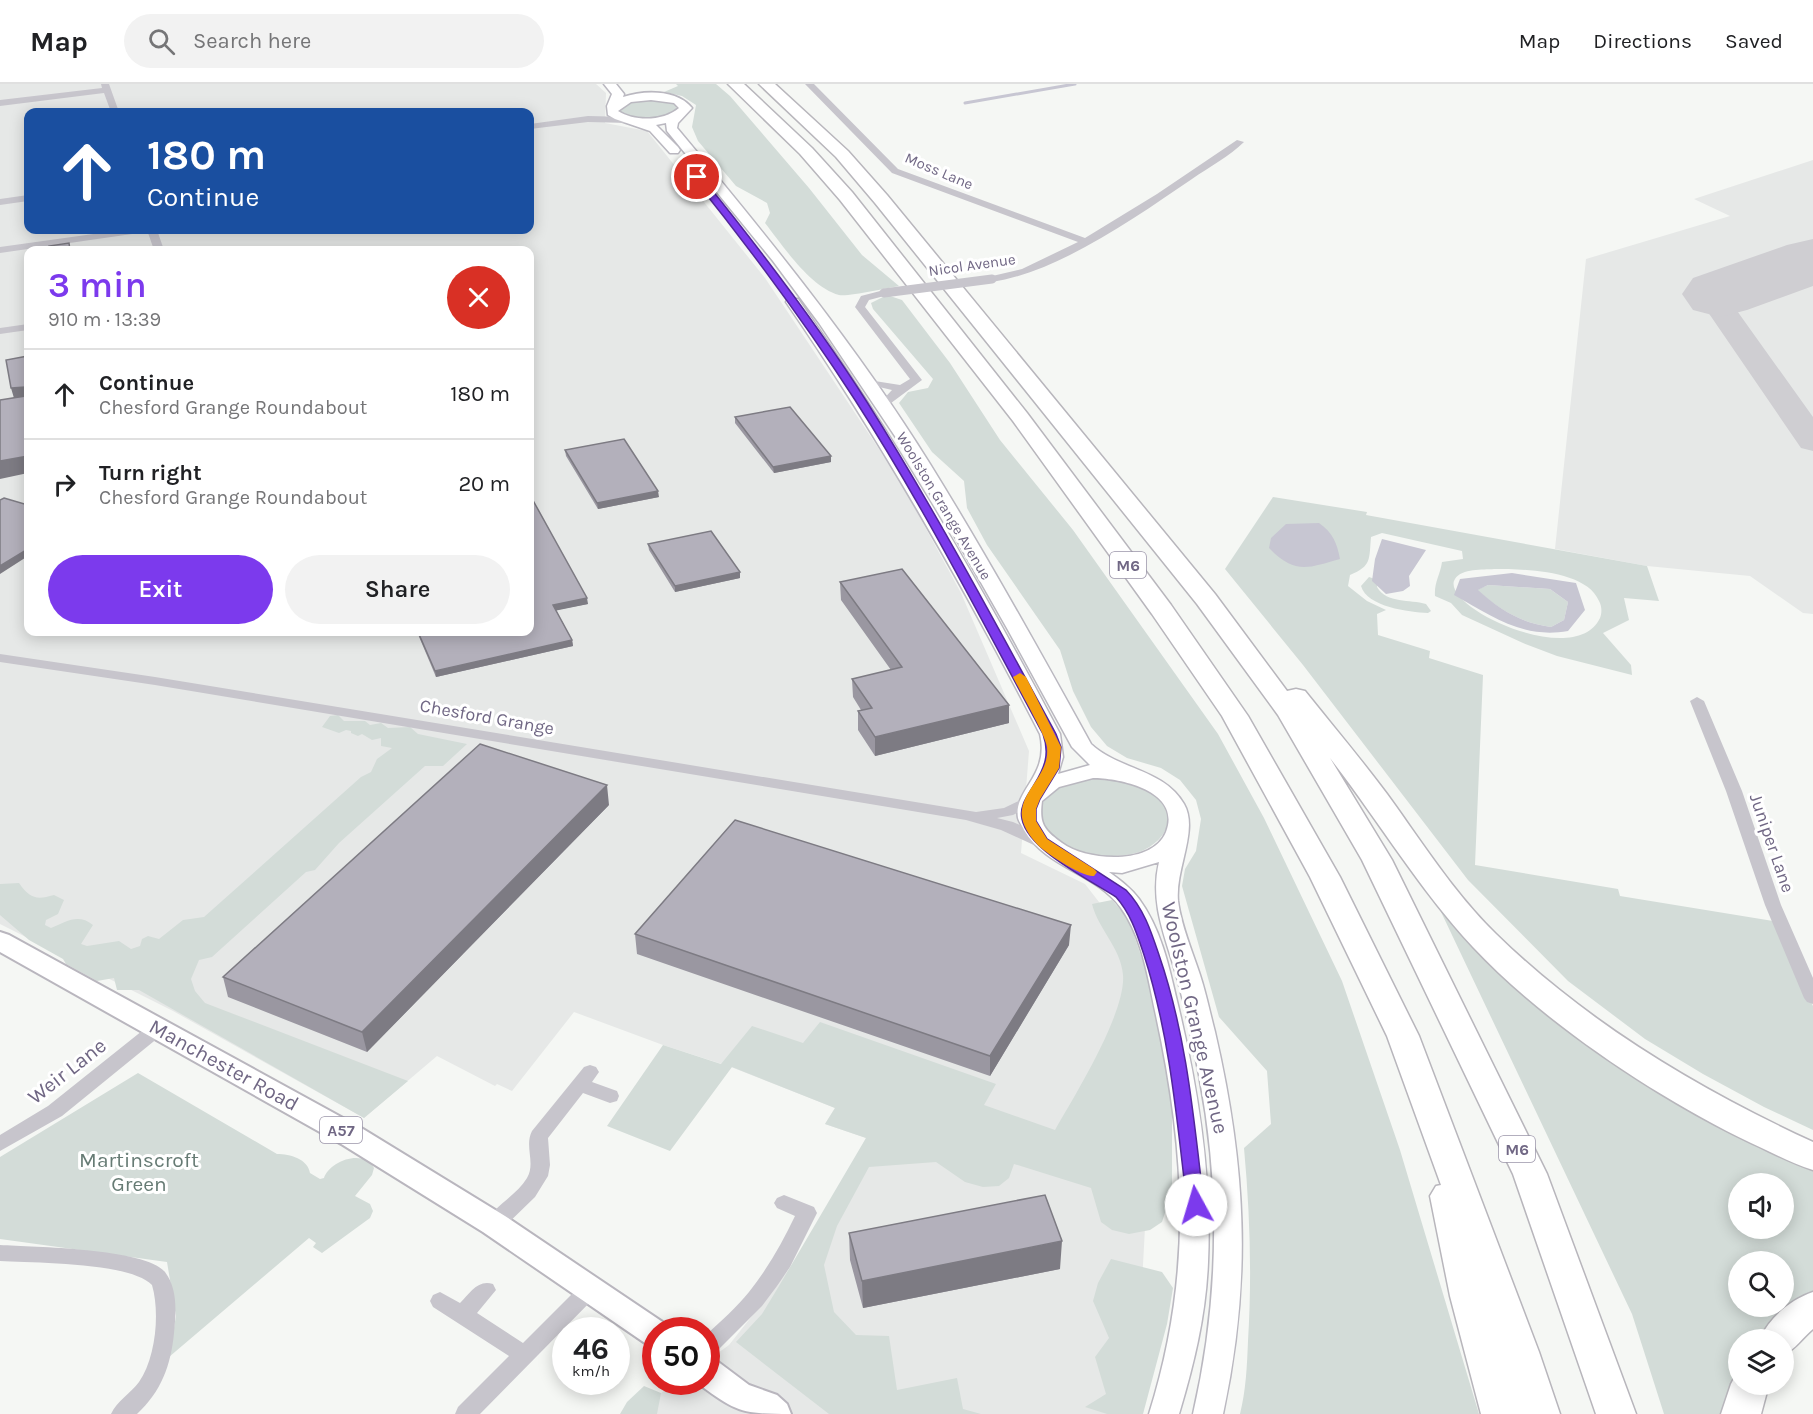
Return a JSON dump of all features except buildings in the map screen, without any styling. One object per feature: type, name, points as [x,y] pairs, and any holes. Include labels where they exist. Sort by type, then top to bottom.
[{"type":"highway","name":"M6","points":[[735,84],[785,130],[846,196],[1020,417],[1162,610],[1235,716],[1325,877],[1403,1036],[1520,1352],[1540,1414]]},
{"type":"highway","name":"M6","points":[[766,84],[796,109],[842,154],[875,192],[1206,599],[1290,714],[1377,860],[1530,1174],[1616,1414]]},
{"type":"highway","name":"M6","points":[[1206,599],[1266,659],[1377,800],[1431,879],[1484,940],[1527,980],[1597,1035],[1635,1061],[1736,1121],[1813,1157]]},
{"type":"highway","name":"M6","points":[[1429,1107],[1469,1296],[1501,1414]]},
{"type":"highway","points":[[1786,1329],[1813,1306]]},
{"type":"highway","points":[[1741,1414],[1747,1395]]},
{"type":"main road","points":[[610,84],[618,94],[613,106]]},
{"type":"main road","points":[[623,84],[632,90],[678,100],[687,108],[681,114],[666,119],[632,121]]},
{"type":"main road","points":[[613,106],[628,99],[663,97]]},
{"type":"main road","name":"Woolston Grange Avenue","points":[[613,106],[614,114],[657,130],[759,254],[814,331],[889,447],[980,602],[1050,734],[1054,756],[1052,768],[1035,795]]},
{"type":"main road","name":"Woolston Grange Avenue","points":[[681,114],[672,122],[673,131],[736,204],[778,258],[883,406],[944,502],[1082,747],[1096,760],[1137,777]]},
{"type":"main road","points":[[1081,772],[1115,772],[1137,777],[1165,793],[1174,803],[1179,814],[1180,826],[1176,837],[1165,850],[1147,860],[1124,865],[1099,865],[1083,862],[1048,847],[1029,821],[1029,809],[1035,795],[1052,781],[1081,772]]},
{"type":"main road","name":"Woolston Grange Avenue","points":[[1176,837],[1167,873],[1168,903],[1171,924],[1189,978],[1213,1079],[1224,1149],[1228,1209],[1227,1312],[1208,1414]]},
{"type":"main road","name":"Woolston Grange Avenue","points":[[1048,847],[1107,883],[1131,904],[1142,925],[1160,979],[1179,1063],[1196,1205],[1184,1347],[1164,1414]]},
{"type":"main road","name":"Manchester Road","points":[[0,941],[353,1137],[494,1224],[642,1324]]},
{"type":"main road","points":[[720,1385],[740,1404],[765,1405],[775,1414]]},
{"type":"street","name":"Moss Lane","points":[[809,84],[895,171],[1085,242]]},
{"type":"street","points":[[0,104],[106,87],[114,108]]},
{"type":"street","points":[[588,119],[613,106]]},
{"type":"street","points":[[534,126],[588,119],[632,121]]},
{"type":"street","name":"Nicol Avenue","points":[[883,406],[891,396],[914,383],[916,376],[860,307],[865,298],[884,293],[992,279],[1027,272],[1121,221],[1240,142]]},
{"type":"street","points":[[0,202],[24,199]]},
{"type":"street","points":[[28,246],[111,234]]},
{"type":"street","points":[[0,250],[24,247]]},
{"type":"street","points":[[0,331],[24,328]]},
{"type":"street","points":[[866,381],[902,389]]},
{"type":"street","name":"Chesford Grange","points":[[0,658],[155,681],[967,814],[1007,826],[1048,847]]},
{"type":"street","name":"Juniper Lane","points":[[1697,701],[1734,791],[1773,905],[1813,998]]},
{"type":"street","name":"Chesford Grange","points":[[967,814],[1007,812],[1035,795]]},
{"type":"street","name":"Weir Lane","points":[[0,1144],[55,1111],[158,1028]]},
{"type":"street","points":[[494,1224],[523,1196],[538,1177],[540,1170],[537,1145],[539,1136],[585,1078],[610,1096]]},
{"type":"street","points":[[720,1335],[754,1300],[783,1261],[807,1212],[783,1203]]},
{"type":"street","points":[[0,1253],[117,1262],[138,1267],[155,1275],[163,1289],[165,1317],[162,1348],[153,1380],[138,1401],[122,1414]]},
{"type":"street","points":[[466,1414],[591,1288]]},
{"type":"street","points":[[462,1316],[486,1290]]},
{"type":"street","points":[[440,1301],[525,1355]]},
{"type":"shaded area","points":[[0,84],[596,84],[606,93],[605,123],[647,131],[765,278],[899,479],[961,593],[1029,751],[1021,853],[1085,884],[1127,938],[1146,1209],[1138,1358],[1107,1414],[645,1414],[659,1395],[720,1395],[720,1352],[729,1345],[820,1230],[866,1138],[825,1124],[835,1108],[731,1067],[574,1012],[512,1091],[497,1084],[495,1086],[437,1056],[364,1118],[173,1011],[0,924]]},
{"type":"shaded area","points":[[1813,160],[1813,614],[1803,613],[1750,576],[1647,566],[1555,549],[1586,259],[1730,216],[1694,199]]},
{"type":"shaded area","points":[[1319,523],[1334,539],[1340,559],[1310,567],[1294,566],[1278,557],[1269,548],[1271,538],[1286,524]]},
{"type":"shaded area","points":[[1382,539],[1426,550],[1409,576],[1410,586],[1403,591],[1386,594],[1372,581],[1375,559]]},
{"type":"shaded area","points":[[1512,573],[1576,583],[1585,610],[1568,631],[1551,633],[1522,629],[1495,618],[1454,595],[1460,579]],"holes":[[[1488,585],[1550,589],[1568,602],[1564,620],[1551,627],[1521,619],[1494,604],[1478,590]]]},
{"type":"green space","points":[[676,84],[716,84],[730,96],[809,188],[862,255],[899,286],[859,294],[839,295],[828,291],[808,275],[765,223],[770,213],[767,203],[736,186],[698,141],[692,127],[696,105],[682,96],[664,92],[678,86]]},
{"type":"green space","points":[[663,99],[676,104],[677,110],[655,119],[632,117],[617,112],[625,102]]},
{"type":"green space","points":[[887,295],[902,300],[950,363],[1000,440],[1073,530],[1218,734],[1264,818],[1342,981],[1400,1150],[1479,1414],[1240,1414],[1246,1378],[1250,1293],[1249,1221],[1244,1148],[1271,1124],[1267,1071],[1219,1017],[1182,886],[1185,869],[1196,851],[1201,819],[1196,800],[1180,780],[1161,768],[1127,758],[1107,746],[1091,727],[1073,691],[1060,650],[987,545],[967,508],[964,481],[932,452],[899,403],[908,392],[928,388],[933,379],[873,309],[871,303]]},
{"type":"green space","points":[[1273,497],[1367,512],[1366,515],[1647,566],[1659,601],[1624,598],[1629,620],[1603,633],[1631,665],[1632,675],[1557,656],[1523,643],[1462,615],[1451,603],[1435,596],[1435,587],[1442,562],[1463,559],[1462,551],[1382,533],[1371,537],[1368,561],[1357,572],[1350,575],[1348,586],[1367,601],[1386,610],[1377,614],[1378,635],[1430,651],[1429,658],[1483,675],[1475,865],[1618,889],[1620,896],[1773,921],[1813,1006],[1813,1130],[1703,1074],[1645,1039],[1568,981],[1468,880],[1303,665],[1225,569]],"holes":[[[1506,569],[1552,573],[1581,583],[1592,591],[1599,601],[1600,618],[1586,633],[1564,638],[1539,636],[1487,617],[1467,604],[1455,590],[1455,579],[1462,573]]]},
{"type":"green space","points":[[1369,577],[1378,580],[1377,587],[1387,596],[1426,604],[1431,611],[1428,613],[1400,610],[1380,604],[1371,599],[1361,586]]},
{"type":"green space","points":[[1488,585],[1550,589],[1568,602],[1564,620],[1551,627],[1520,619],[1494,604],[1477,590]]},
{"type":"green space","points":[[338,715],[344,721],[365,721],[370,725],[381,723],[388,728],[410,727],[418,734],[467,744],[443,766],[425,766],[339,843],[315,870],[306,872],[212,957],[199,960],[191,979],[195,991],[205,1003],[408,1081],[364,1118],[139,990],[117,990],[114,978],[97,981],[66,964],[63,959],[29,940],[0,915],[0,884],[19,883],[34,897],[54,895],[64,900],[58,914],[46,920],[45,925],[51,928],[77,919],[88,921],[93,925],[81,944],[87,946],[119,941],[131,949],[140,946],[142,939],[148,936],[159,939],[183,920],[204,917],[361,777],[371,772],[377,759],[392,748],[381,746],[381,738],[372,740],[362,734],[358,736],[351,733],[351,731],[346,730],[339,733],[322,727],[330,716]]},
{"type":"green space","points":[[1096,777],[1137,784],[1158,797],[1168,814],[1166,830],[1161,837],[1144,850],[1113,856],[1076,851],[1060,844],[1047,834],[1041,821],[1042,805],[1047,797],[1065,784]]},
{"type":"green space","points":[[1433,895],[1486,954],[1813,1168],[1813,1291],[1794,1302],[1794,1251],[1728,1251],[1728,1317],[1777,1317],[1766,1329],[1728,1329],[1730,1395],[1725,1414],[1664,1414],[1632,1314]]},
{"type":"green space","points":[[1112,900],[1128,918],[1147,973],[1172,1094],[1172,1191],[1162,1222],[1150,1230],[1129,1234],[1112,1230],[1101,1222],[1091,1188],[1014,1164],[1009,1178],[999,1186],[983,1187],[965,1182],[936,1162],[869,1167],[837,1226],[824,1265],[834,1312],[856,1335],[889,1336],[897,1390],[957,1378],[963,1409],[981,1414],[829,1414],[736,1342],[762,1314],[866,1138],[825,1124],[835,1108],[732,1067],[670,1151],[607,1126],[663,1045],[721,1064],[752,1026],[803,1043],[820,1022],[996,1084],[984,1105],[1055,1130],[1098,1054],[1122,991],[1123,975],[1118,956],[1092,904]]},
{"type":"green space","name":"Martinscroft Green","points":[[138,1073],[277,1154],[293,1156],[302,1161],[309,1168],[310,1173],[320,1179],[324,1178],[333,1166],[347,1159],[363,1159],[374,1168],[372,1175],[355,1196],[370,1204],[373,1211],[370,1218],[322,1253],[313,1247],[316,1243],[309,1238],[169,1357],[176,1316],[167,1262],[0,1239],[0,1157]]},
{"type":"green space","points":[[1111,1259],[1162,1272],[1173,1288],[1167,1324],[1143,1414],[1107,1414],[1085,1407],[1106,1394],[1095,1357],[1109,1338],[1093,1301],[1098,1283]]},
{"type":"green space","points":[[642,1388],[642,1395],[661,1395],[657,1414],[620,1414],[627,1402]]},
{"type":"waterway","points":[[965,103],[1075,84]]},
{"type":"taxiway","points":[[1720,294],[1714,299],[1813,441]]},
{"type":"runway","points":[[1720,294],[1813,261]]},
{"type":"slow traffic","points":[[1020,677],[1050,734],[1054,747],[1052,768],[1033,799],[1029,809],[1029,821],[1042,842],[1089,872]]},
{"type":"route","points":[[697,177],[759,254],[807,321],[884,437],[942,534],[1050,734],[1054,747],[1052,768],[1033,799],[1029,809],[1029,821],[1042,842],[1121,894],[1131,904],[1142,925],[1160,979],[1179,1063],[1196,1205]]}]
